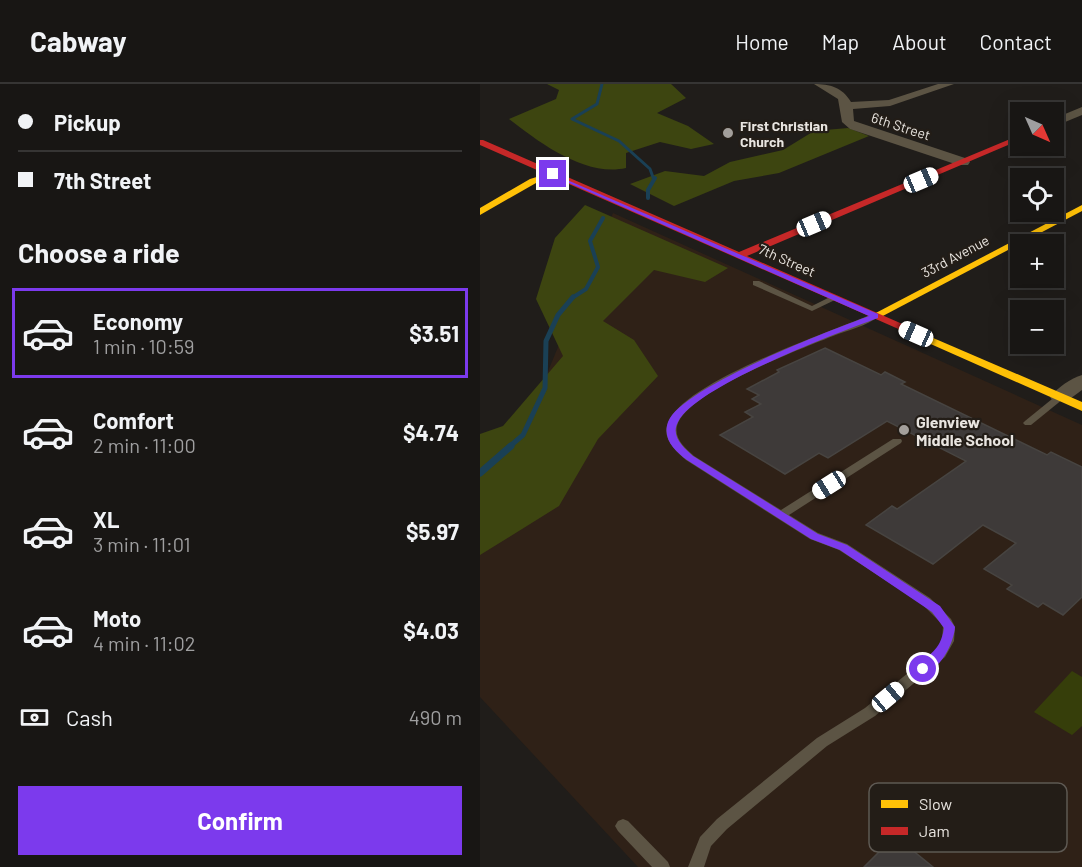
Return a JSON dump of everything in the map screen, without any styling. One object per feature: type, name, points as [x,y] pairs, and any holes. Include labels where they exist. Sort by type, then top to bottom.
[{"type":"street","name":"6th Street","points":[[819,84],[838,93],[848,106],[848,122],[854,126],[963,162]]},
{"type":"street","points":[[848,106],[890,103],[949,84]]},
{"type":"street","points":[[1064,118],[1082,111]]},
{"type":"street","points":[[739,256],[1010,141]]},
{"type":"street","name":"7th Street","points":[[480,142],[1082,407]]},
{"type":"street","points":[[480,212],[533,181],[553,174]]},
{"type":"street","name":"33rd Avenue","points":[[875,316],[1082,208]]},
{"type":"street","points":[[1060,397],[1082,381]]},
{"type":"lane","points":[[756,283],[812,309],[835,298]]},
{"type":"lane","points":[[696,867],[705,842],[722,824],[822,742],[870,712],[940,654],[948,641],[950,627],[926,601],[843,547],[814,536],[690,458],[678,448],[671,436],[673,422],[696,398],[790,349],[875,316]]},
{"type":"lane","points":[[1028,423],[1060,397]]},
{"type":"lane","points":[[781,515],[897,441]]},
{"type":"lane","points":[[623,826],[662,867]]},
{"type":"shaded area","points":[[613,213],[1082,425],[1082,867],[638,867],[480,697],[480,501],[496,498]]},
{"type":"green space","points":[[547,84],[671,84],[686,98],[657,113],[688,126],[714,144],[691,149],[660,142],[626,153],[626,168],[595,168],[579,163],[549,147],[509,119],[556,99],[559,90]]},
{"type":"green space","points":[[848,128],[869,136],[779,173],[734,181],[674,206],[630,184],[665,171],[704,176],[730,162],[783,150],[814,131]]},
{"type":"green space","points":[[585,205],[728,268],[705,282],[654,270],[603,321],[634,340],[658,376],[598,439],[559,506],[480,555],[480,434],[503,426],[563,356],[536,299],[555,238]]},
{"type":"green space","points":[[1072,671],[1082,677],[1082,726],[1072,735],[1034,712]]},
{"type":"building","points":[[825,348],[881,375],[885,372],[905,382],[901,384],[1047,455],[1051,452],[1082,467],[1082,597],[1063,615],[1043,603],[1038,607],[1007,589],[1012,585],[984,569],[1016,543],[983,525],[933,564],[866,525],[892,506],[897,509],[966,461],[887,421],[828,458],[819,453],[785,474],[720,435],[753,417],[745,412],[761,404],[752,399],[759,395],[747,389],[779,372],[777,370]]},
{"type":"building","points":[[879,852],[915,852],[933,867],[864,867]]},
{"type":"waterway","points":[[602,84],[597,104],[572,119],[619,141],[649,168]]},
{"type":"waterway","points":[[650,169],[654,180]]},
{"type":"waterway","points":[[648,198],[648,190],[654,180]]},
{"type":"waterway","points":[[572,298],[586,289],[598,267],[590,241],[603,218]]},
{"type":"waterway","points":[[509,447],[523,435],[545,388],[546,341],[558,315],[572,298]]},
{"type":"waterway","points":[[480,473],[511,446]]},
{"type":"traffic: slow","points":[[480,212],[533,181],[553,174]]},
{"type":"traffic: slow","points":[[875,316],[1082,208]]},
{"type":"traffic: slow","points":[[903,328],[1082,407]]},
{"type":"traffic: jam","points":[[739,256],[1010,141]]},
{"type":"traffic: jam","points":[[480,142],[903,328]]},
{"type":"place","name":"First Christian Church","points":[[728,133]]},
{"type":"place","name":"Glenview Middle School","points":[[904,430]]},
{"type":"route","points":[[553,174],[875,316],[844,330],[790,349],[696,398],[681,411],[673,422],[671,436],[678,448],[690,458],[814,536],[843,547],[936,609],[950,627],[948,641],[940,654],[923,669]]}]
